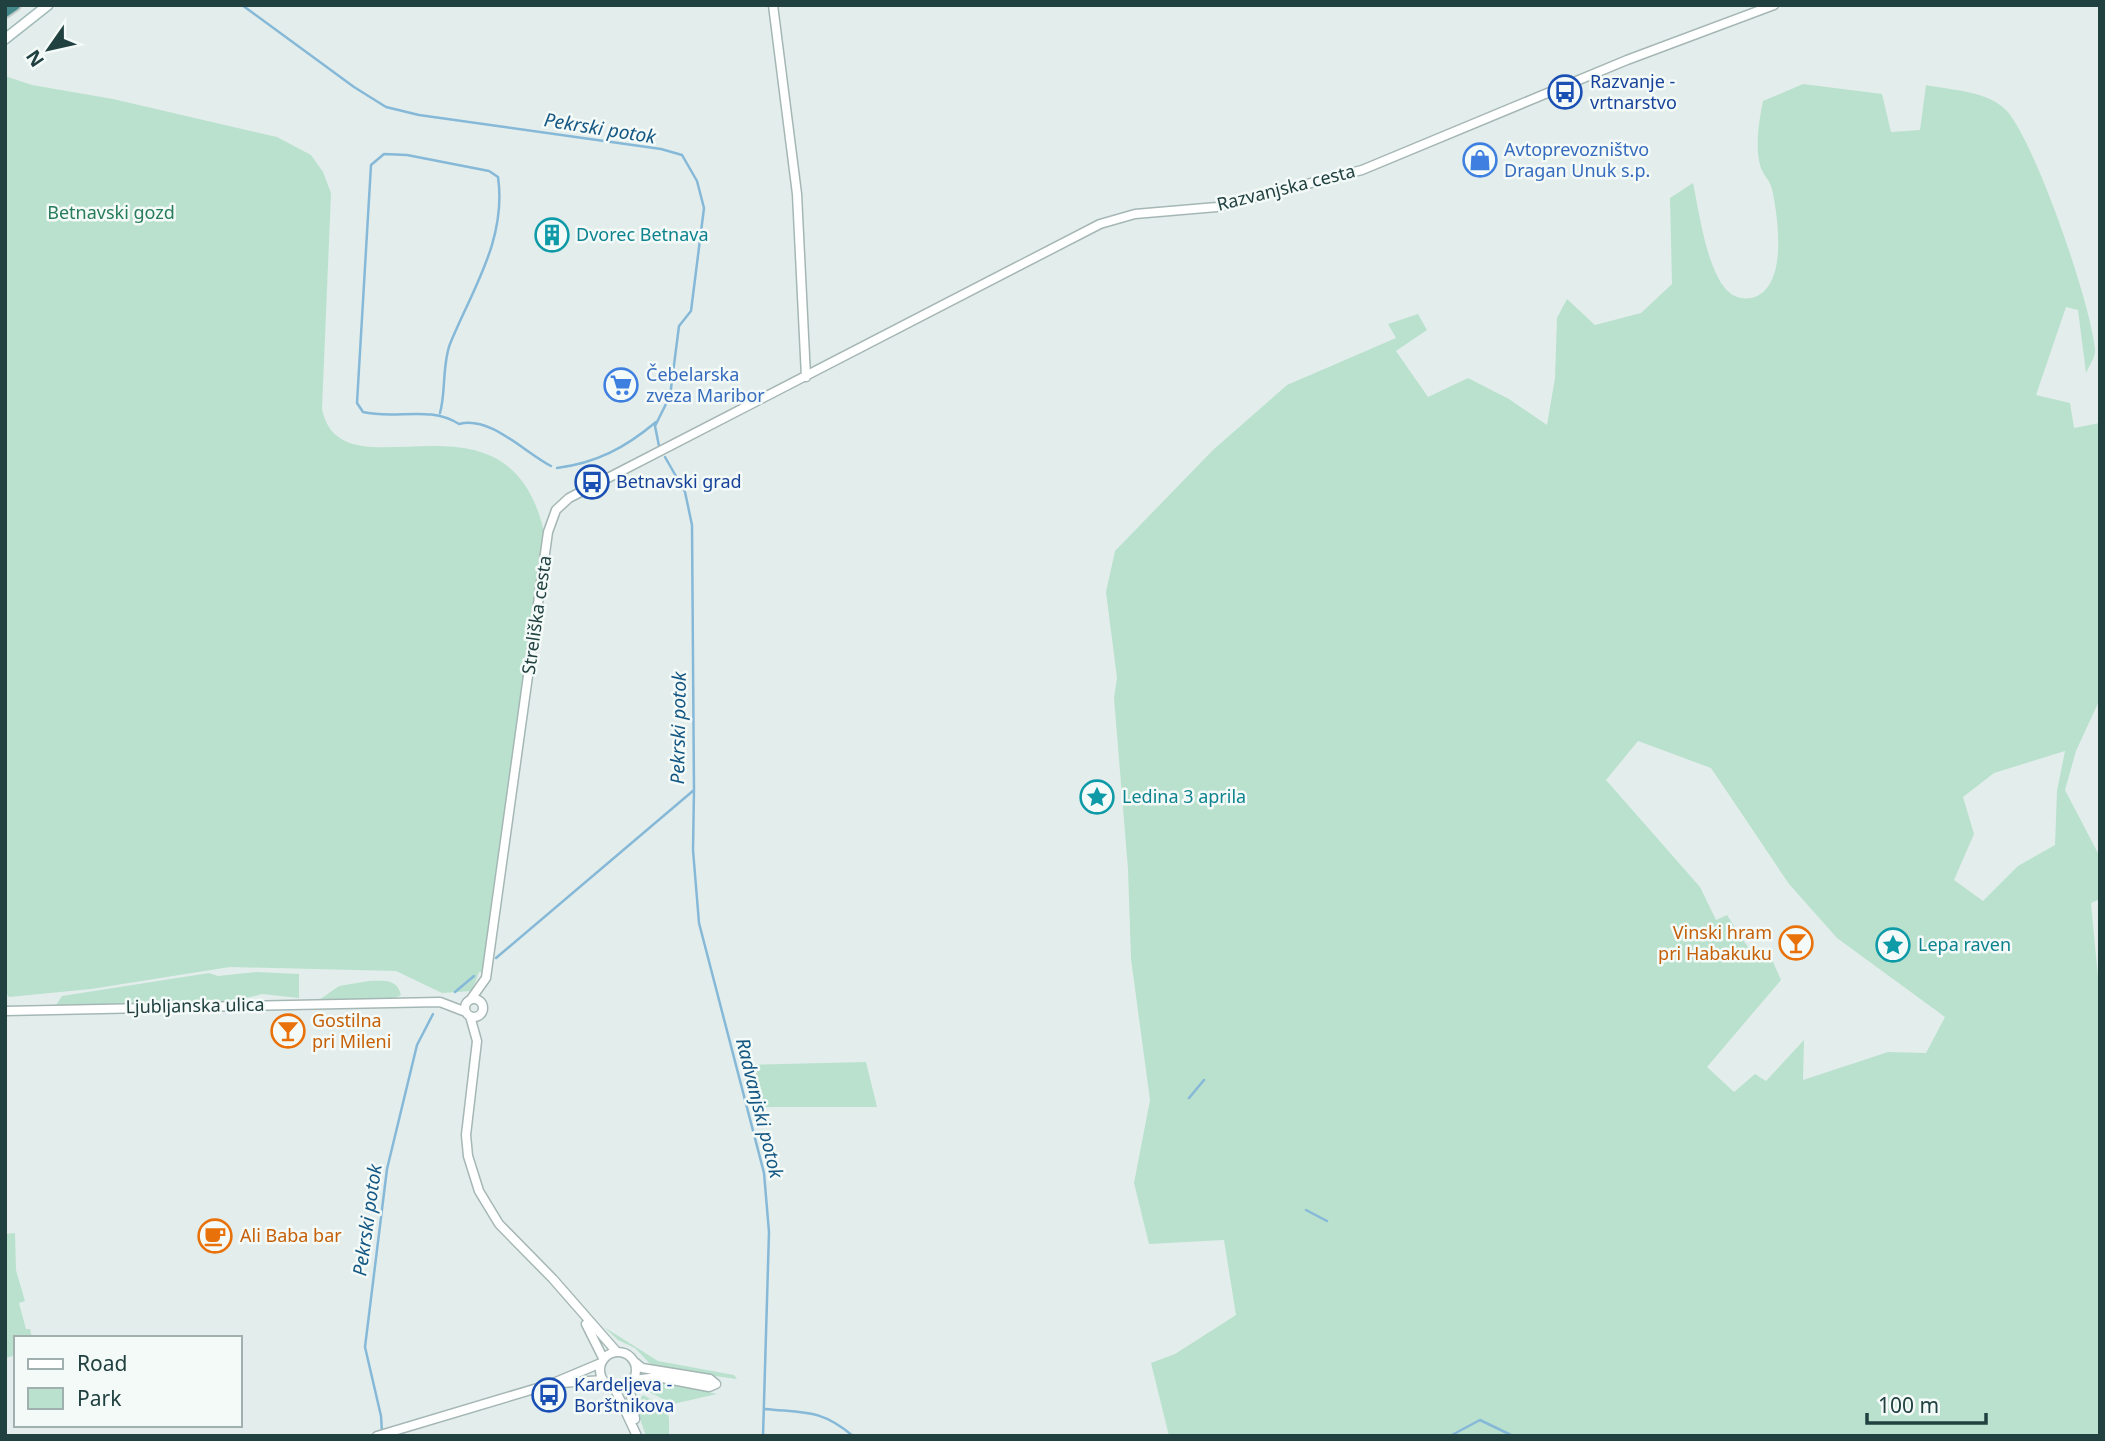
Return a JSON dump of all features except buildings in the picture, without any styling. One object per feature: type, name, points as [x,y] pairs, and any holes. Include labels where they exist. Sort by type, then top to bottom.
[{"type":"highway","points":[[5,12],[15,5]]},
{"type":"main road","points":[[5,38],[48,5]]},
{"type":"street","points":[[773,5],[797,194],[806,377]]},
{"type":"street","name":"Razvanjska cesta","points":[[806,377],[1100,224],[1135,214],[1217,207],[1362,170],[1627,60],[1774,5]]},
{"type":"street","name":"Streliška cesta","points":[[469,1000],[486,978],[550,524],[556,510],[569,498],[806,377]]},
{"type":"street","points":[[486,978],[466,1135],[476,1184],[499,1224],[617,1351],[629,1354],[642,1367],[710,1379],[716,1384],[709,1387],[657,1377],[614,1387]]},
{"type":"street","points":[[444,1002],[477,999],[483,1010]]},
{"type":"street","points":[[469,1000],[468,1014],[477,1041]]},
{"type":"street","name":"Ljubljanska ulica","points":[[5,1010],[444,1002],[468,1014]]},
{"type":"street","points":[[468,1014],[475,1018],[483,1010]]},
{"type":"street","points":[[576,1306],[602,1361],[603,1380]]},
{"type":"street","points":[[377,1436],[551,1384],[602,1361],[617,1351]]},
{"type":"street","points":[[636,1363],[631,1382],[632,1410],[638,1436]]},
{"type":"street","points":[[551,1384],[603,1380],[614,1387],[638,1436]]},
{"type":"green space","name":"Betnavski gozd","points":[[5,76],[32,85],[113,99],[277,137],[311,155],[323,172],[331,193],[322,409],[336,435],[360,446],[463,448],[497,459],[525,485],[544,532],[483,972],[479,972],[472,991],[442,993],[396,971],[230,967],[91,989],[9,997],[5,992]]},
{"type":"green space","points":[[1803,84],[1882,94],[1891,132],[1920,130],[1926,85],[1968,92],[1998,104],[2018,127],[2046,187],[2073,262],[2091,327],[2095,352],[2086,373],[2078,310],[2066,307],[2036,395],[2070,403],[2074,428],[2100,423],[2100,699],[2076,751],[2065,790],[2100,857],[2100,899],[2091,903],[2100,998],[2100,1436],[1169,1436],[1151,1363],[1175,1354],[1236,1315],[1224,1240],[1149,1244],[1134,1183],[1150,1100],[1131,959],[1128,869],[1114,698],[1117,678],[1106,592],[1115,551],[1213,450],[1287,385],[1396,338],[1388,324],[1418,314],[1427,330],[1396,351],[1428,397],[1468,378],[1509,399],[1547,425],[1555,378],[1557,318],[1567,299],[1595,325],[1641,313],[1672,284],[1670,198],[1693,183],[1706,245],[1718,277],[1735,296],[1755,297],[1765,290],[1772,279],[1778,249],[1777,216],[1772,189],[1761,168],[1758,150],[1763,101]],"holes":[[[1638,741],[1711,768],[1789,884],[1837,938],[1945,1017],[1926,1053],[1888,1052],[1803,1080],[1804,1040],[1766,1081],[1755,1074],[1734,1092],[1707,1067],[1781,980],[1770,955],[1755,958],[1727,915],[1716,920],[1700,887],[1606,780]],[[2065,751],[2057,791],[2055,845],[2018,866],[1983,901],[1954,880],[1974,834],[1963,797],[1994,773]]]},
{"type":"green space","points":[[256,972],[299,974],[299,998],[262,994],[232,1002],[56,1005],[62,996],[209,973],[218,976]]},
{"type":"green space","points":[[369,981],[393,983],[401,995],[393,999],[319,1000],[339,986]]},
{"type":"green space","points":[[866,1062],[877,1107],[753,1107],[741,1065]]},
{"type":"green space","points":[[15,1233],[16,1270],[25,1301],[19,1303],[26,1329],[30,1329],[32,1336],[14,1336],[14,1356],[5,1358],[5,1234]]},
{"type":"green space","points":[[604,1327],[658,1361],[734,1375],[737,1379],[654,1368],[635,1348],[618,1340]]},
{"type":"green space","points":[[653,1380],[717,1394],[673,1404],[647,1391]]},
{"type":"green space","points":[[643,1395],[666,1407],[669,1436],[646,1436],[635,1404]]},
{"type":"waterway","name":"Pekrski potok","points":[[242,5],[354,87],[386,107],[419,115],[661,149],[682,155],[697,181],[704,208],[691,311],[679,326],[670,396],[655,426],[659,446]]},
{"type":"waterway","points":[[440,413],[450,344],[493,243],[499,200],[498,177],[489,171],[407,155],[384,154],[371,165],[357,403],[363,412],[436,415],[459,424],[483,425],[507,437],[551,466]]},
{"type":"waterway","points":[[557,468],[610,453],[656,422]]},
{"type":"waterway","name":"Pekrski potok","points":[[496,958],[694,790],[692,525],[685,492],[665,457]]},
{"type":"waterway","name":"Radvanjski potok","points":[[694,790],[693,850],[699,923],[764,1173],[769,1232],[763,1436]]},
{"type":"waterway","name":"Pekrski potok","points":[[455,992],[474,976]]},
{"type":"waterway","name":"Pekrski potok","points":[[382,1432],[381,1416],[365,1347],[387,1169],[417,1045],[433,1014]]},
{"type":"waterway","points":[[1189,1098],[1204,1080]]},
{"type":"waterway","points":[[1306,1210],[1327,1221]]},
{"type":"waterway","points":[[765,1409],[802,1412],[822,1417],[853,1436]]},
{"type":"waterway","points":[[1450,1436],[1480,1420],[1511,1435]]},
{"type":"place","name":"Razvanje - vrtnarstvo","points":[[1565,92]]},
{"type":"place","name":"Avtoprevozništvo Dragan Unuk s.p.","points":[[1480,160]]},
{"type":"place","name":"Dvorec Betnava","points":[[552,235]]},
{"type":"place","name":"Čebelarska zveza Maribor","points":[[621,385]]},
{"type":"place","name":"Betnavski grad","points":[[592,482]]},
{"type":"place","name":"Ledina 3 aprila","points":[[1097,797]]},
{"type":"place","name":"Vinski hram pri Habakuku","points":[[1796,943]]},
{"type":"place","name":"Lepa raven","points":[[1893,945]]},
{"type":"place","name":"Gostilna pri Mileni","points":[[288,1031]]},
{"type":"place","name":"Ali Baba bar","points":[[215,1236]]},
{"type":"place","name":"Kardeljeva - Borštnikova","points":[[549,1395]]}]
